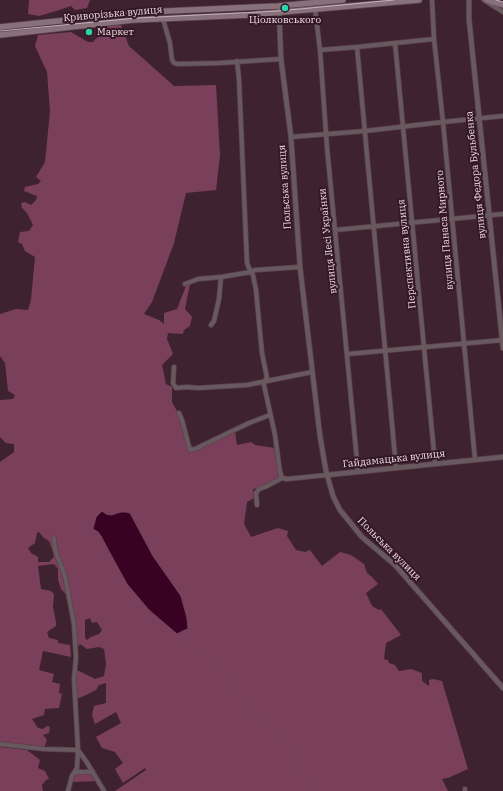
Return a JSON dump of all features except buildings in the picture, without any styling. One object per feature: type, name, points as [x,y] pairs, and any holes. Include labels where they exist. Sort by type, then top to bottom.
[{"type":"main road","name":"Криворізька вулиця","points":[[0,27],[146,12],[344,0]]},
{"type":"main road","name":"Криворізька вулиця","points":[[0,35],[133,20],[279,13],[419,0]]},
{"type":"main road","points":[[488,0],[503,5]]},
{"type":"street","name":"вулиця Панаса Мирного","points":[[432,0],[434,39],[475,459]]},
{"type":"street","name":"вулиця Федора Бульбенка","points":[[469,0],[503,348]]},
{"type":"street","points":[[484,0],[503,12]]},
{"type":"street","name":"Польська вулиця","points":[[278,3],[281,58],[291,137],[300,267],[320,436],[331,490],[336,504],[347,520],[362,537],[395,565],[503,688]]},
{"type":"street","name":"вулиця Лесі Українки","points":[[315,9],[358,471]]},
{"type":"street","points":[[163,19],[170,43],[172,60],[174,63],[281,58]]},
{"type":"street","points":[[320,50],[434,39]]},
{"type":"street","name":"Перспективна вулиця","points":[[395,43],[435,463]]},
{"type":"street","points":[[357,47],[396,467]]},
{"type":"street","points":[[237,61],[247,263],[253,275],[257,301],[262,353],[267,378],[264,385],[275,435],[280,472],[285,478],[259,489],[256,493],[257,505]]},
{"type":"street","points":[[291,137],[365,132],[503,116]]},
{"type":"street","points":[[335,230],[503,214]]},
{"type":"street","points":[[186,284],[198,279],[221,277],[255,270],[300,267]]},
{"type":"street","points":[[211,325],[214,322],[219,298],[221,277]]},
{"type":"street","points":[[348,354],[503,340]]},
{"type":"street","points":[[174,367],[173,383],[176,388],[235,387],[312,372]]},
{"type":"street","points":[[179,413],[190,450],[270,415]]},
{"type":"street","name":"Гайдамацька вулиця","points":[[285,478],[503,457]]},
{"type":"street","points":[[54,538],[55,550],[65,576],[74,624],[76,658],[74,679],[78,750],[75,772],[68,791]]},
{"type":"street","points":[[0,744],[44,749],[78,750]]},
{"type":"street","points":[[78,750],[104,791]]},
{"type":"street","points":[[75,772],[93,772]]},
{"type":"shaded area","points":[[29,0],[90,0],[87,8],[75,10],[71,6],[39,16],[28,14]]},
{"type":"shaded area","points":[[109,25],[121,25],[129,46],[174,86],[216,85],[220,155],[216,190],[186,193],[174,243],[152,302],[144,314],[159,320],[164,324],[164,313],[177,309],[186,286],[190,284],[185,309],[192,317],[190,326],[184,330],[183,334],[168,333],[167,339],[173,354],[162,365],[166,384],[172,387],[172,402],[178,413],[188,450],[235,431],[237,445],[251,442],[255,445],[275,448],[280,477],[263,487],[253,489],[254,498],[247,502],[244,524],[251,537],[278,528],[288,531],[287,536],[296,550],[305,552],[310,550],[322,566],[340,552],[351,555],[364,564],[367,573],[378,584],[366,593],[372,606],[379,610],[381,609],[401,635],[386,643],[384,659],[395,665],[399,671],[411,669],[422,673],[422,681],[429,686],[429,680],[433,679],[442,681],[468,769],[448,778],[442,779],[448,791],[115,791],[146,770],[145,768],[123,783],[115,769],[123,763],[115,752],[102,748],[96,737],[121,723],[116,712],[95,724],[92,715],[94,706],[106,703],[106,683],[99,685],[96,690],[76,699],[77,670],[95,679],[104,676],[106,664],[104,649],[99,647],[87,649],[80,644],[77,647],[71,599],[61,589],[58,580],[58,569],[54,564],[38,566],[41,589],[51,591],[54,594],[53,607],[56,626],[47,632],[49,638],[58,640],[58,643],[70,645],[71,657],[43,651],[39,670],[54,674],[52,682],[60,684],[59,693],[62,694],[59,708],[45,709],[44,715],[32,719],[38,728],[43,729],[47,726],[50,727],[49,733],[43,735],[47,740],[44,748],[0,743],[0,462],[14,452],[14,444],[6,443],[0,437],[0,400],[13,399],[15,395],[8,391],[5,363],[0,356],[0,314],[16,309],[28,310],[31,300],[35,257],[25,251],[22,244],[18,242],[20,232],[29,231],[33,225],[27,213],[22,208],[21,203],[25,202],[31,205],[36,200],[37,196],[24,191],[25,187],[38,184],[41,181],[36,177],[45,162],[50,111],[47,72],[35,46],[38,35],[71,32],[88,42],[93,42]],"holes":[[[39,532],[49,541],[53,552],[54,557],[49,562],[38,562],[38,557],[31,553],[28,548],[35,543],[37,533]],[[90,618],[92,623],[97,622],[102,630],[99,634],[87,640],[85,638],[85,620]]]},
{"type":"shaded area","points":[[102,511],[111,515],[121,512],[130,513],[153,556],[181,596],[187,618],[188,629],[177,634],[149,610],[127,584],[101,536],[93,529],[96,517]]},
{"type":"shaded area","points":[[0,747],[27,750],[40,760],[38,768],[45,771],[49,779],[42,785],[43,791],[0,791]]},
{"type":"shaded area","points":[[75,774],[92,774],[96,781],[72,782]]},
{"type":"waterway","points":[[183,631],[191,646],[217,666],[235,687],[246,709],[274,729],[295,753],[309,791]]},
{"type":"tram line","points":[[0,31],[137,18],[279,11],[394,0]]},
{"type":"tram line","points":[[496,0],[503,2]]},
{"type":"place","name":"Ціолковського","points":[[285,8]]},
{"type":"place","name":"Маркет","points":[[89,32]]}]
